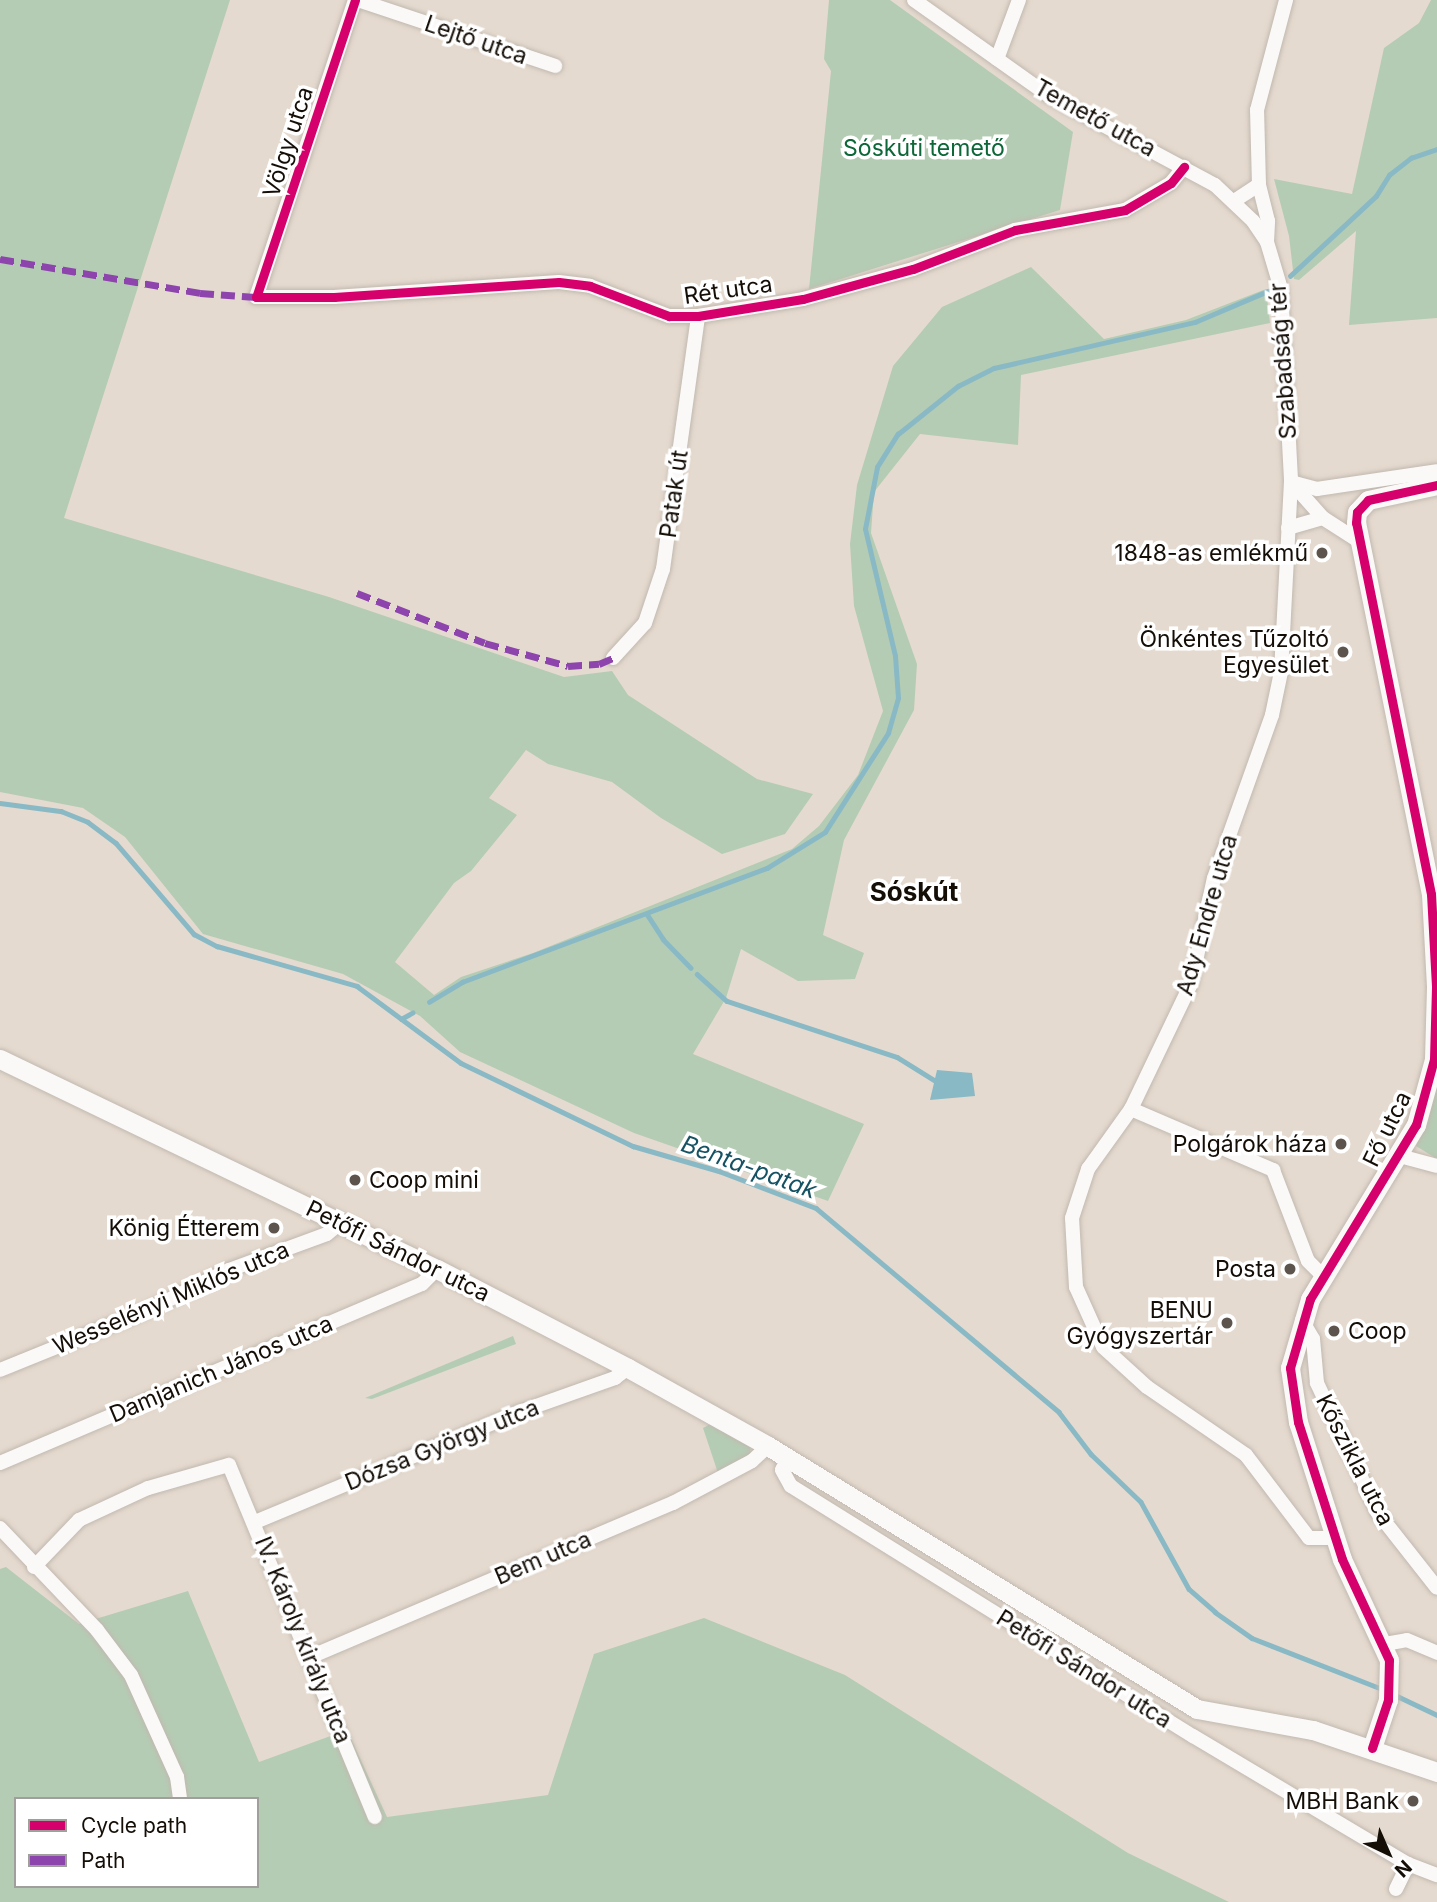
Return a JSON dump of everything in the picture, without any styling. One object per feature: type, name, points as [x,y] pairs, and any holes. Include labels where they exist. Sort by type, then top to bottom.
[{"type":"main road","points":[[1357,540],[1357,512],[1368,500],[1437,485]]},
{"type":"main road","name":"Fő utca","points":[[1357,540],[1404,749],[1436,922],[1436,1037],[1424,1105],[1400,1156],[1322,1275],[1292,1350],[1290,1385],[1350,1577],[1387,1652]]},
{"type":"main road","name":"Petőfi Sándor utca","points":[[0,1059],[436,1269],[628,1368],[768,1446],[1197,1709],[1313,1730],[1437,1772]]},
{"type":"main road","points":[[1372,1748],[1388,1700],[1387,1652]]},
{"type":"street","name":"Lejtő utca","points":[[356,0],[555,66]]},
{"type":"street","name":"Völgy utca","points":[[256,296],[356,0]]},
{"type":"street","name":"Temető utca","points":[[914,0],[998,60],[1099,125],[1184,167],[1234,201],[1267,242]]},
{"type":"street","points":[[998,60],[1019,0]]},
{"type":"street","points":[[1267,242],[1268,221],[1259,185],[1257,110],[1286,0]]},
{"type":"street","name":"Rét utca","points":[[256,296],[334,297],[559,282],[590,286],[669,316],[698,316],[827,293],[920,266],[1015,230],[1125,210],[1171,183],[1184,167]]},
{"type":"street","points":[[1234,201],[1259,185]]},
{"type":"street","name":"Szabadság tér","points":[[1267,242],[1281,289],[1291,482]]},
{"type":"street","name":"Patak út","points":[[613,658],[645,623],[663,569],[698,316]]},
{"type":"street","points":[[1291,482],[1317,489],[1437,471]]},
{"type":"street","points":[[1291,482],[1323,518],[1357,540]]},
{"type":"street","name":"Ady Endre utca","points":[[1291,482],[1279,693],[1214,878],[1191,984],[1131,1109],[1088,1169],[1072,1218],[1076,1287],[1095,1335],[1147,1387],[1246,1455],[1309,1538],[1336,1538]]},
{"type":"street","points":[[1288,528],[1323,518]]},
{"type":"street","points":[[1131,1109],[1273,1170],[1308,1261],[1322,1275]]},
{"type":"street","points":[[1400,1156],[1437,1166]]},
{"type":"street","name":"Wesselényi Miklós utca","points":[[0,1370],[148,1310],[229,1270],[327,1234],[340,1223]]},
{"type":"street","name":"Damjanich János utca","points":[[0,1463],[422,1284],[436,1269]]},
{"type":"street","name":"Kőszikla utca","points":[[1302,1320],[1313,1339],[1317,1383],[1378,1513],[1437,1588]]},
{"type":"street","name":"Dózsa György utca","points":[[255,1522],[458,1437],[615,1378],[628,1368]]},
{"type":"street","name":"Bem utca","points":[[310,1657],[673,1503],[752,1461],[768,1446]]},
{"type":"street","name":"Petőfi Sándor utca","points":[[788,1458],[783,1478],[792,1486],[1171,1723],[1408,1864]]},
{"type":"street","name":"IV. Károly király utca","points":[[34,1567],[79,1520],[148,1488],[229,1465],[255,1522],[375,1817]]},
{"type":"street","points":[[0,1528],[34,1567],[97,1630],[131,1675],[177,1777],[180,1797]]},
{"type":"street","points":[[1387,1652],[1407,1640],[1437,1653]]},
{"type":"street","points":[[1396,1889],[1408,1864],[1437,1875]]},
{"type":"green space","points":[[0,0],[230,0],[64,518],[329,597],[564,677],[612,671],[628,695],[757,779],[813,794],[785,834],[722,854],[661,818],[612,782],[548,764],[526,750],[489,798],[517,815],[471,871],[454,883],[395,962],[434,995],[461,977],[533,953],[792,849],[819,826],[858,775],[883,711],[854,606],[850,544],[857,485],[893,366],[942,307],[1031,267],[1104,339],[1186,320],[1266,289],[1270,323],[1021,375],[1018,445],[920,434],[874,492],[871,533],[917,664],[914,710],[844,840],[823,935],[864,953],[855,979],[798,981],[741,949],[726,998],[693,1054],[864,1124],[828,1201],[634,1133],[460,1052],[420,1016],[343,974],[203,934],[125,837],[83,808],[0,792]]},
{"type":"green space","name":"Sóskúti temető","points":[[829,0],[890,0],[1073,132],[1060,210],[809,289],[831,71],[824,59]]},
{"type":"green space","points":[[1431,0],[1437,0],[1437,318],[1349,325],[1356,231],[1299,280],[1294,279],[1289,236],[1274,179],[1352,194],[1384,48],[1419,23]]},
{"type":"green space","points":[[1437,1087],[1437,1159],[1416,1146]]},
{"type":"green space","points":[[513,1336],[516,1344],[372,1399],[365,1398]]},
{"type":"green space","points":[[712,1423],[750,1447],[751,1456],[718,1473],[703,1428]]},
{"type":"green space","points":[[6,1567],[79,1624],[188,1591],[259,1762],[347,1730],[387,1817],[548,1795],[594,1654],[704,1618],[845,1675],[1128,1853],[1229,1902],[0,1902],[0,1569]]},
{"type":"water","points":[[937,1070],[972,1073],[975,1096],[930,1100]]},
{"type":"waterway","points":[[1290,276],[1376,196],[1389,175],[1411,158],[1437,149]]},
{"type":"waterway","points":[[429,1002],[462,982],[767,868],[825,832],[888,733],[898,698],[895,656],[865,529],[877,467],[898,434],[958,386],[994,368],[1195,322],[1268,291]]},
{"type":"waterway","name":"Benta-patak","points":[[0,803],[61,811],[88,822],[116,843],[194,934],[217,946],[357,986],[461,1063],[633,1146],[719,1171],[816,1208],[1059,1412],[1091,1454],[1141,1502],[1189,1589],[1215,1612],[1252,1638],[1382,1689]]},
{"type":"waterway","points":[[647,914],[663,939],[691,968]]},
{"type":"waterway","points":[[697,974],[727,1001],[897,1057],[934,1080]]},
{"type":"waterway","points":[[401,1019],[412,1013]]},
{"type":"waterway","name":"Benta-patak","points":[[1393,1694],[1437,1715]]},
{"type":"marked path","points":[[0,259],[200,293],[256,297]]},
{"type":"marked path","points":[[357,593],[485,643],[568,666],[599,664],[613,658]]},
{"type":"cycle path","points":[[355,0],[256,297],[334,297],[559,282],[590,286],[669,316],[698,316],[803,299],[913,269],[1015,230],[1125,210],[1171,183],[1184,167]]},
{"type":"cycle path","points":[[1372,1748],[1388,1700],[1389,1660],[1342,1559],[1298,1422],[1290,1368],[1310,1299],[1416,1125],[1434,1059],[1436,986],[1431,894],[1356,523],[1357,512],[1368,500],[1437,485]]},
{"type":"place","name":"1848-as emlékmű","points":[[1322,553]]},
{"type":"place","name":"Önkéntes Tűzoltó Egyesület","points":[[1343,652]]},
{"type":"place","name":"Polgárok háza","points":[[1341,1144]]},
{"type":"place","name":"Coop mini","points":[[355,1180]]},
{"type":"place","name":"König Étterem","points":[[274,1228]]},
{"type":"place","name":"Posta","points":[[1290,1269]]},
{"type":"place","name":"BENU Gyógyszertár","points":[[1227,1323]]},
{"type":"place","name":"Coop","points":[[1334,1331]]},
{"type":"place","name":"MBH Bank","points":[[1413,1801]]},
{"type":"district","name":"Sóskút","points":[[914,892]]}]
